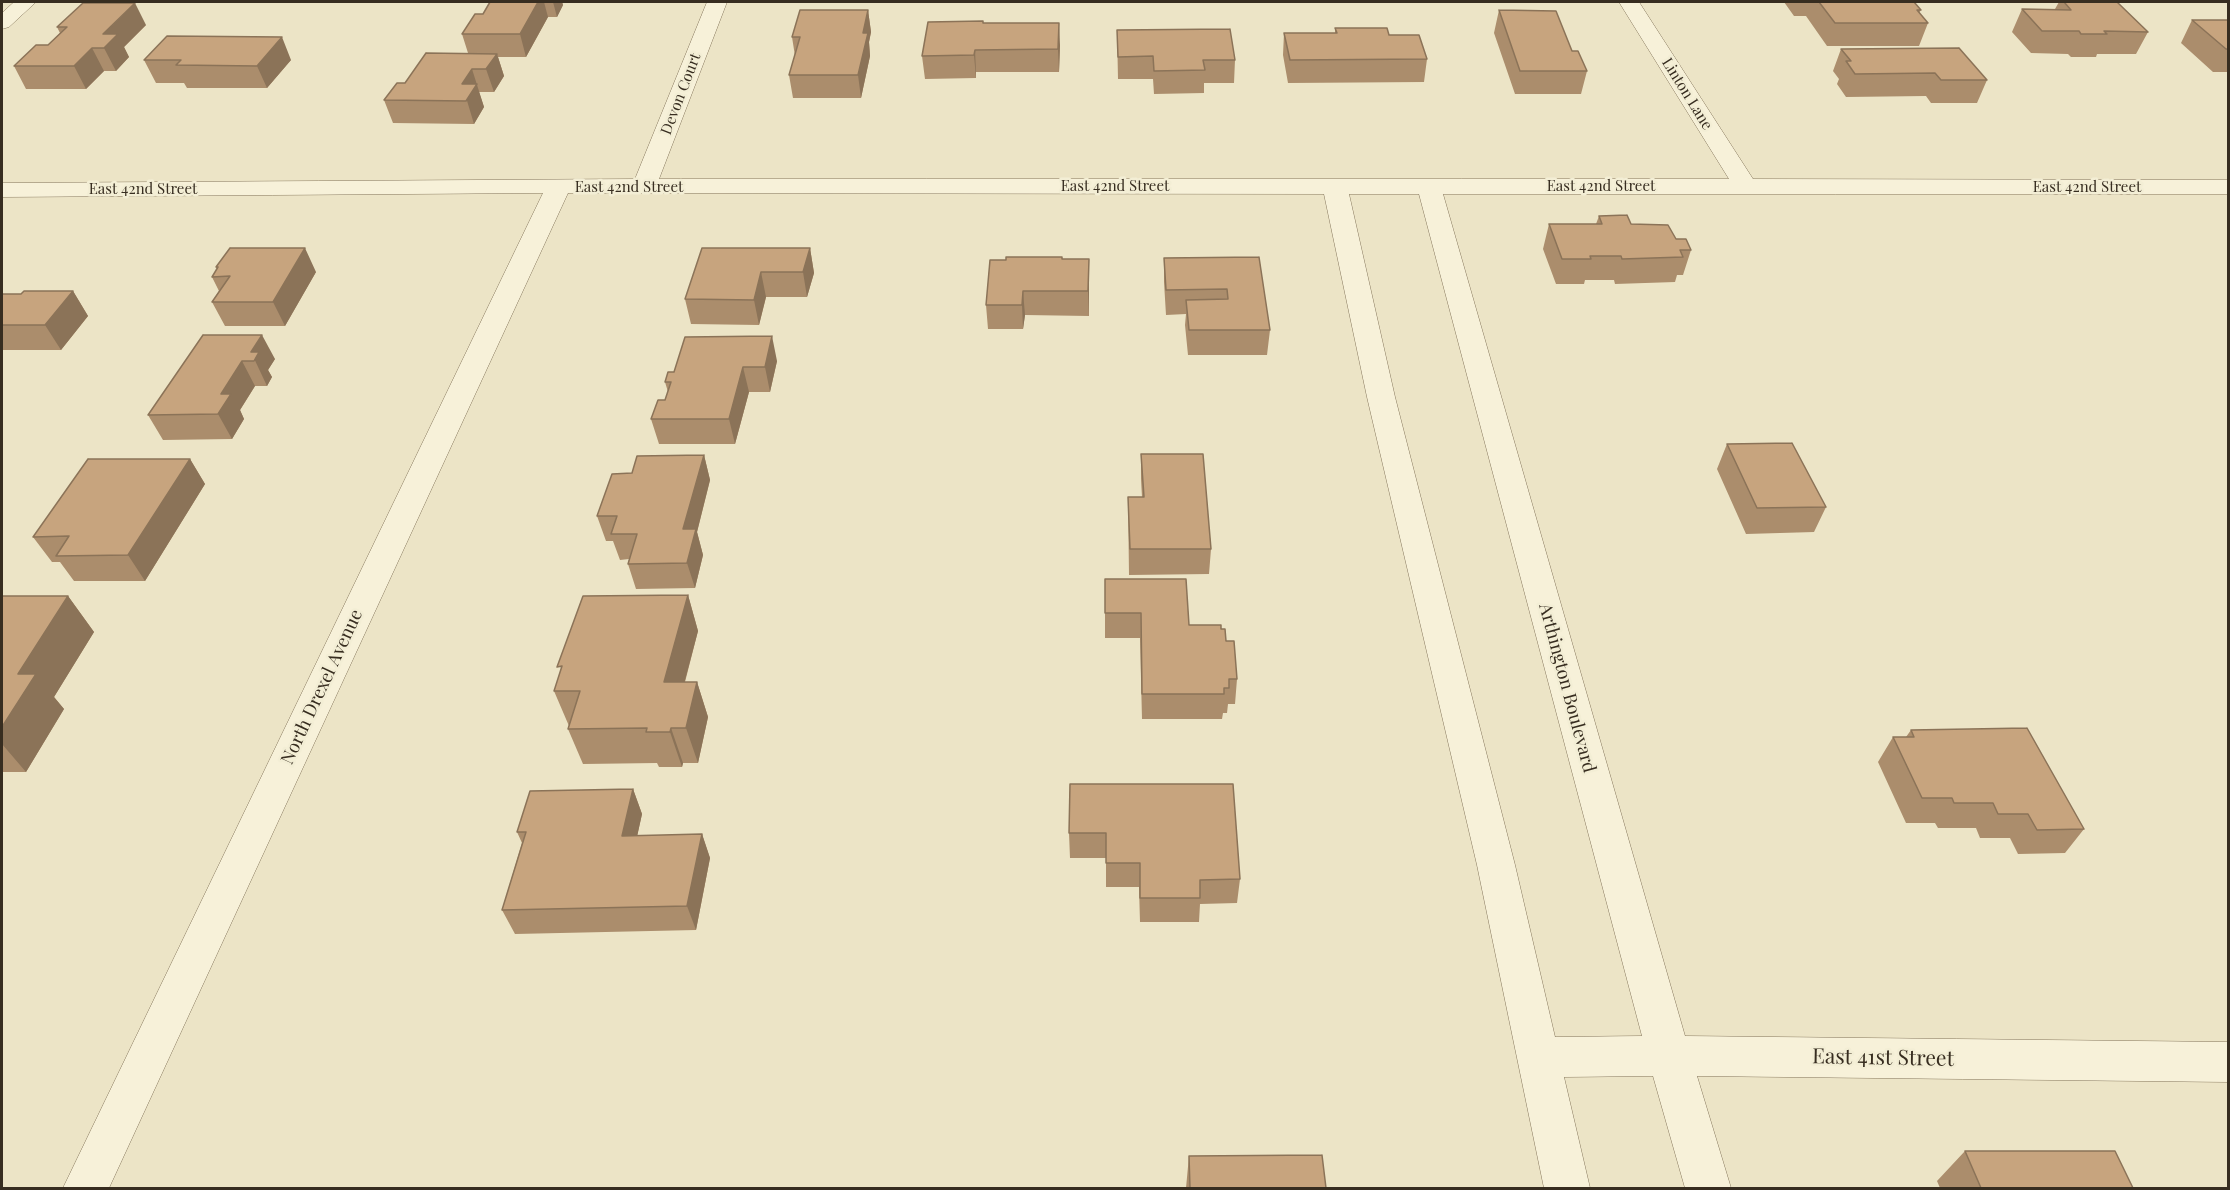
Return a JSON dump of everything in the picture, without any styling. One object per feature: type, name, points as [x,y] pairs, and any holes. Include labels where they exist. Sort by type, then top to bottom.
[{"type":"street","points":[[2,23],[26,2]]},
{"type":"street","name":"Devon Court","points":[[644,187],[717,2]]},
{"type":"street","name":"Linton Lane","points":[[1629,2],[1745,186]]},
{"type":"street","name":"East 42nd Street","points":[[2,190],[559,186],[2229,187]]},
{"type":"street","name":"North Drexel Avenue","points":[[87,1188],[559,186]]},
{"type":"street","points":[[1335,186],[1382,397],[1496,865],[1567,1188]]},
{"type":"street","name":"Arthington Boulevard","points":[[1429,186],[1669,1056],[1708,1188]]},
{"type":"street","name":"East 41st Street","points":[[1538,1057],[1669,1056],[2229,1062]]},
{"type":"building","points":[[490,2],[538,2],[520,34],[462,34],[475,14],[483,14]]},
{"type":"building","points":[[1819,2],[1914,2],[1921,10],[1917,10],[1928,23],[1835,23]]},
{"type":"building","points":[[2064,2],[2117,2],[2148,32],[2104,31],[2107,34],[2081,34],[2079,31],[2042,31],[2022,9],[2071,10]]},
{"type":"building","points":[[83,3],[135,3],[103,34],[118,34],[104,48],[92,48],[74,66],[14,66],[36,45],[48,45],[67,27],[57,27]]},
{"type":"building","points":[[800,10],[868,10],[863,33],[868,33],[858,75],[789,75],[800,37],[792,37]]},
{"type":"building","points":[[1499,10],[1556,11],[1572,51],[1578,51],[1587,71],[1520,71]]},
{"type":"building","points":[[2192,20],[2229,20],[2229,49],[2226,49]]},
{"type":"building","points":[[983,21],[983,23],[1059,23],[1058,49],[975,50],[974,55],[922,56],[928,22]]},
{"type":"building","points":[[1335,28],[1387,28],[1389,35],[1419,35],[1427,59],[1290,60],[1284,33],[1337,33]]},
{"type":"building","points":[[1230,29],[1235,60],[1203,60],[1205,70],[1154,71],[1153,56],[1118,57],[1117,30]]},
{"type":"building","points":[[167,36],[282,37],[257,66],[176,65],[181,60],[144,60]]},
{"type":"building","points":[[1959,48],[1987,80],[1941,80],[1935,73],[1855,74],[1846,61],[1851,61],[1841,49]]},
{"type":"building","points":[[426,53],[497,54],[486,69],[472,69],[462,84],[477,84],[466,101],[384,100],[397,83],[405,83]]},
{"type":"building","points":[[1627,215],[1631,224],[1668,225],[1676,239],[1686,239],[1691,250],[1680,250],[1683,257],[1622,259],[1621,256],[1590,256],[1591,259],[1562,259],[1549,224],[1602,224],[1599,216]]},
{"type":"building","points":[[230,248],[305,248],[273,302],[212,302],[230,276],[212,277],[218,267],[216,267]]},
{"type":"building","points":[[702,248],[810,248],[803,272],[761,272],[754,300],[685,299]]},
{"type":"building","points":[[1006,257],[1089,259],[1088,291],[1023,291],[1022,305],[986,305],[990,260],[1006,260]]},
{"type":"building","points":[[1259,257],[1270,330],[1189,330],[1186,300],[1228,299],[1227,289],[1166,290],[1164,258]]},
{"type":"building","points":[[24,291],[73,291],[45,325],[2,325],[2,294],[21,294]]},
{"type":"building","points":[[203,335],[262,335],[251,352],[259,352],[254,361],[242,361],[221,394],[231,394],[218,414],[148,415]]},
{"type":"building","points":[[772,336],[765,367],[743,367],[729,419],[651,419],[658,400],[665,400],[671,382],[665,382],[668,372],[674,372],[685,337]]},
{"type":"building","points":[[1792,443],[1826,507],[1757,508],[1727,444]]},
{"type":"building","points":[[1141,454],[1203,454],[1211,549],[1130,549],[1128,497],[1144,497]]},
{"type":"building","points":[[704,455],[683,529],[696,529],[687,563],[628,564],[637,534],[611,534],[617,516],[597,516],[612,474],[632,473],[637,456]]},
{"type":"building","points":[[88,459],[190,459],[128,555],[56,556],[69,536],[33,537]]},
{"type":"building","points":[[1105,579],[1186,579],[1189,625],[1221,625],[1221,629],[1225,629],[1226,641],[1234,641],[1237,679],[1229,679],[1229,688],[1224,688],[1224,694],[1142,694],[1141,613],[1105,613]]},
{"type":"building","points":[[688,595],[664,682],[697,682],[686,728],[671,728],[670,732],[646,732],[647,728],[568,729],[580,691],[554,691],[562,666],[557,667],[583,596]]},
{"type":"building","points":[[2,596],[68,596],[18,674],[36,674],[2,727]]},
{"type":"building","points":[[2027,728],[2084,829],[2037,830],[2028,814],[1998,814],[1993,803],[1954,803],[1952,798],[1922,798],[1893,737],[1914,737],[1911,730]]},
{"type":"building","points":[[1070,784],[1233,784],[1240,879],[1200,880],[1200,898],[1140,898],[1140,863],[1106,863],[1106,833],[1069,833]]},
{"type":"building","points":[[633,789],[622,836],[702,834],[687,906],[502,910],[526,832],[517,832],[530,791]]},
{"type":"building","points":[[1965,1151],[2115,1151],[2133,1188],[1981,1188]]},
{"type":"building","points":[[1322,1155],[1326,1188],[1190,1188],[1189,1156]]}]
